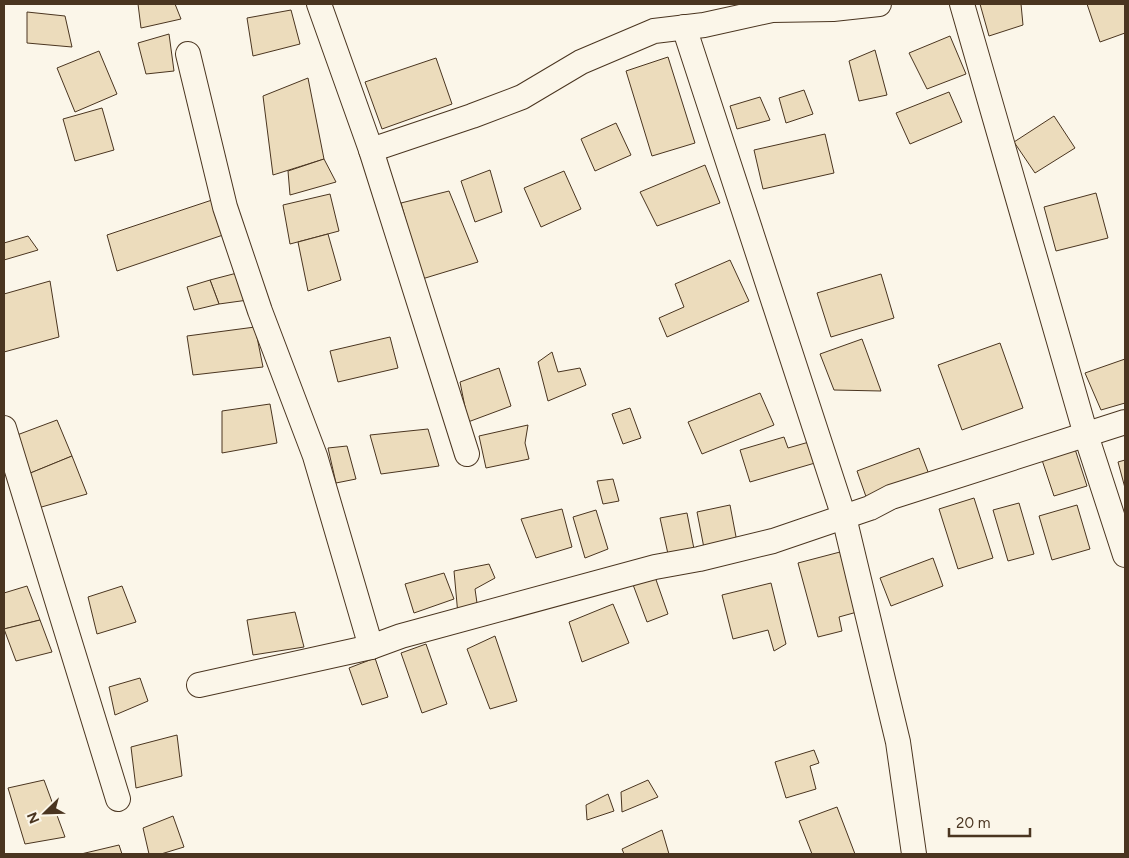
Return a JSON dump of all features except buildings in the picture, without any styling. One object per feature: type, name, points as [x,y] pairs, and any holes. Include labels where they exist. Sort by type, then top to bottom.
[{"type":"street","points":[[319,4],[371,150],[467,454]]},
{"type":"street","points":[[371,150],[522,97],[581,62],[654,31],[701,19],[772,10],[833,9],[879,4]]},
{"type":"street","points":[[962,4],[1086,435],[1125,555]]},
{"type":"street","points":[[701,19],[844,517],[898,742],[914,854]]},
{"type":"street","points":[[188,54],[225,207],[260,311],[315,456],[371,647]]},
{"type":"street","points":[[199,685],[371,647],[410,634],[655,567],[699,560],[773,541],[870,508],[891,498],[1125,422]]},
{"type":"street","points":[[4,428],[118,799]]}]
